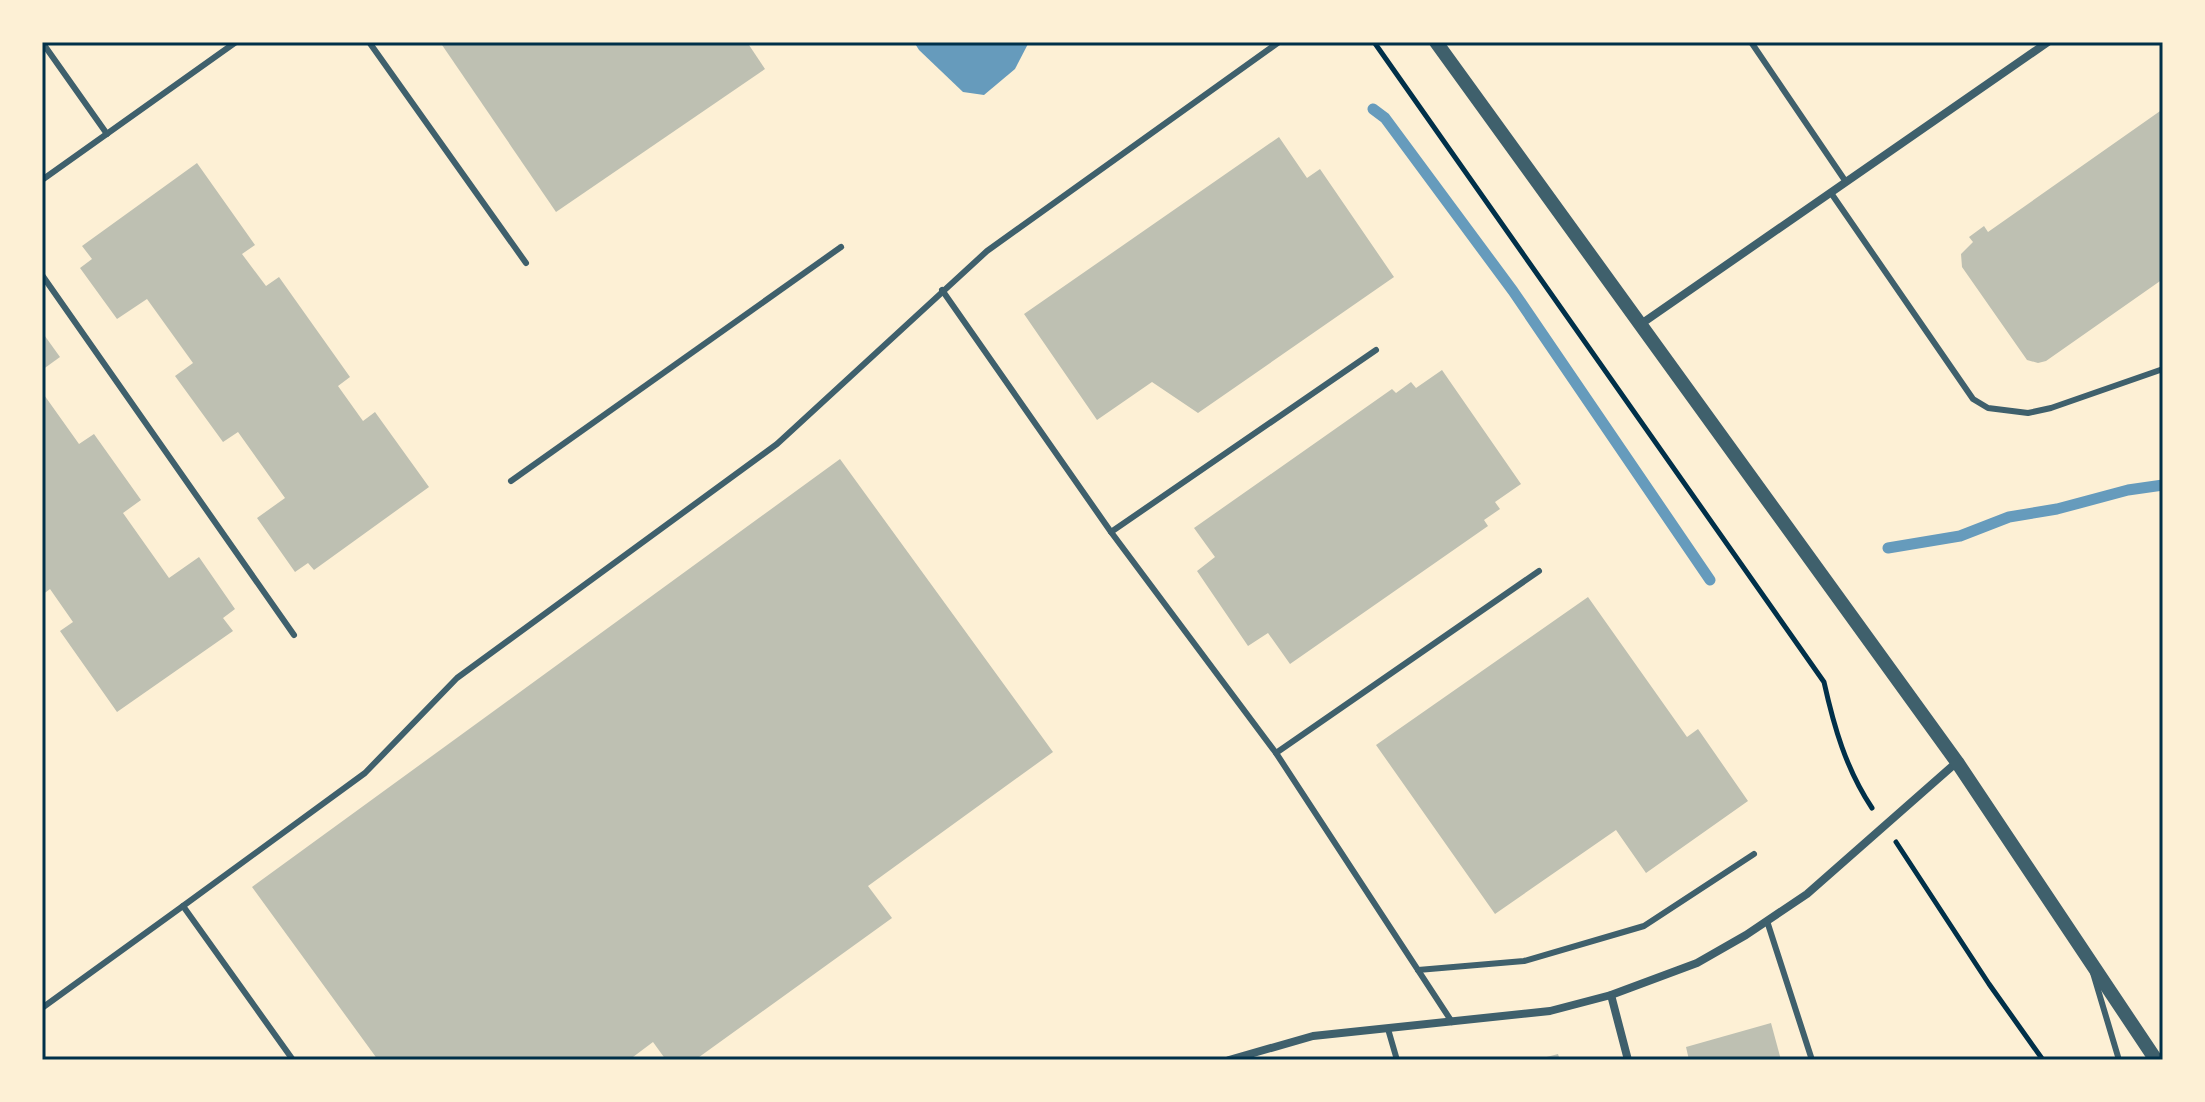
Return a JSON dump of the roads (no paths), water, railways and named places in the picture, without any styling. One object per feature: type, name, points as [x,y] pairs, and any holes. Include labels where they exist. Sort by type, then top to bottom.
[{"type":"street","points":[[1436,42],[1957,762],[2156,1060]]},
{"type":"street","points":[[1641,324],[2048,42]]},
{"type":"street","points":[[1229,1060],[1313,1036],[1550,1011],[1611,995],[1697,963],[1807,894],[1957,762]]},
{"type":"street","points":[[1611,995],[1628,1060]]},
{"type":"lane","points":[[42,42],[107,134]]},
{"type":"lane","points":[[42,180],[236,42]]},
{"type":"lane","points":[[369,42],[526,263]]},
{"type":"lane","points":[[42,1008],[365,773],[457,678],[777,444],[987,251],[1279,42]]},
{"type":"lane","points":[[1751,42],[1846,182]]},
{"type":"lane","points":[[1831,193],[1973,399],[1988,408],[2028,413],[2051,408],[2163,369]]},
{"type":"lane","points":[[511,481],[841,247]]},
{"type":"lane","points":[[42,275],[294,635]]},
{"type":"lane","points":[[942,290],[1111,532],[1276,753],[1452,1022]]},
{"type":"lane","points":[[1111,532],[1376,350]]},
{"type":"lane","points":[[1276,753],[1539,571]]},
{"type":"lane","points":[[1418,970],[1524,961],[1644,926],[1754,854]]},
{"type":"lane","points":[[183,906],[293,1060]]},
{"type":"lane","points":[[1767,921],[1812,1060]]},
{"type":"lane","points":[[2088,959],[2119,1060]]},
{"type":"lane","points":[[1388,1029],[1397,1060]]},
{"type":"water","points":[[914,42],[1029,42],[1015,69],[984,95],[963,92]]},
{"type":"waterway","points":[[1373,109],[1385,118],[1513,291],[1710,580]]},
{"type":"waterway","points":[[1888,548],[1960,536],[2009,517],[2163,485]]}]
